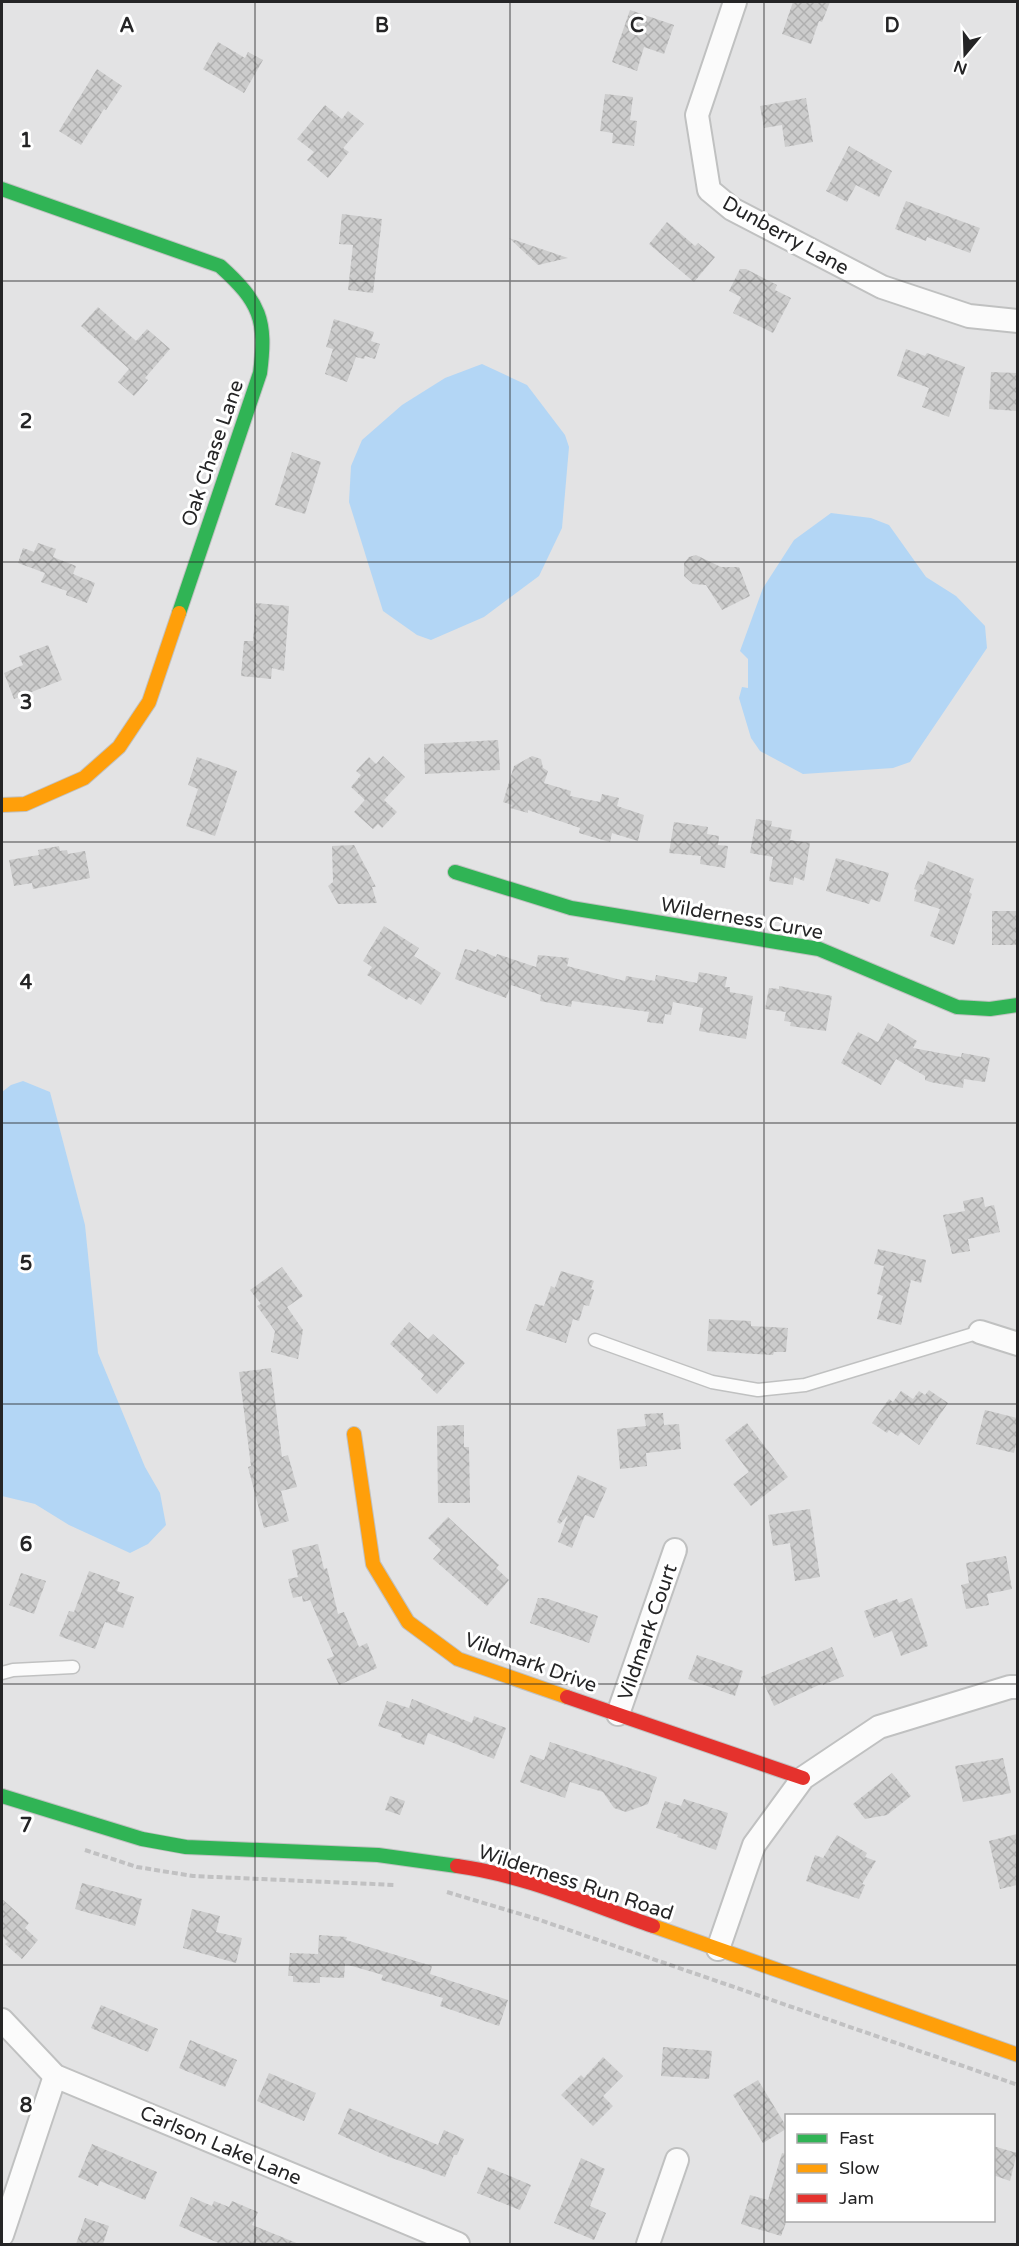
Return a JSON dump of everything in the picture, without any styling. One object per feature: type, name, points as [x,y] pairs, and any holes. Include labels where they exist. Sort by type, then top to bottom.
[{"type":"street","name":"Dunberry Lane","points":[[735,2],[697,115],[709,190],[732,209],[882,287],[969,316],[1017,321]]},
{"type":"street","name":"Oak Chase Lane","points":[[2,189],[220,266],[242,284],[259,310],[265,343],[260,373],[148,702],[119,747],[84,778],[25,804],[2,805]]},
{"type":"street","name":"Wilderness Curve","points":[[455,872],[571,908],[819,949],[957,1007],[990,1009],[1017,1005]]},
{"type":"street","points":[[980,1332],[1017,1344]]},
{"type":"street","name":"Vildmark Drive","points":[[354,1434],[373,1564],[408,1623],[458,1659],[803,1778]]},
{"type":"street","name":"Vildmark Court","points":[[618,1714],[675,1550]]},
{"type":"street","points":[[718,1948],[754,1845],[803,1778],[879,1727],[1010,1687],[1017,1687]]},
{"type":"street","name":"Wilderness Run Road","points":[[2,1796],[142,1839],[186,1846],[378,1855],[480,1869],[526,1882],[718,1948],[1017,2055]]},
{"type":"street","name":"Carlson Lake Lane","points":[[2,2020],[55,2076],[458,2244]]},
{"type":"street","points":[[2,2235],[55,2076]]},
{"type":"street","points":[[648,2244],[676,2160]]},
{"type":"lane","points":[[595,1340],[712,1382],[758,1390],[805,1385],[980,1332]]},
{"type":"lane","points":[[2,1673],[13,1670],[74,1667]]},
{"type":"path","points":[[82,1849],[137,1867],[193,1876],[406,1886]]},
{"type":"path","points":[[437,1890],[537,1919],[1017,2085]]},
{"type":"water","points":[[482,364],[527,385],[565,435],[569,447],[562,528],[539,576],[484,617],[431,640],[417,635],[383,611],[349,502],[351,466],[362,440],[402,405],[445,378]]},
{"type":"water","points":[[831,513],[871,518],[889,525],[926,577],[956,596],[985,626],[987,648],[910,762],[893,768],[803,774],[760,751],[751,738],[739,698],[742,687],[748,688],[748,659],[740,651],[763,588],[794,540]]},
{"type":"water","points":[[23,1081],[50,1092],[85,1225],[98,1353],[145,1467],[160,1493],[166,1525],[148,1544],[130,1553],[69,1525],[35,1504],[2,1496],[2,1092],[11,1085]]},
{"type":"building","points":[[793,2],[830,2],[822,22],[819,21],[811,44],[782,34]]},
{"type":"building","points":[[630,10],[674,25],[664,54],[644,47],[637,71],[612,62]]},
{"type":"building","points":[[218,42],[245,58],[248,52],[263,60],[244,93],[203,69]]},
{"type":"building","points":[[97,69],[122,86],[81,145],[59,131]]},
{"type":"building","points":[[605,94],[633,97],[630,120],[637,121],[634,146],[612,143],[613,133],[600,131]]},
{"type":"building","points":[[806,98],[813,142],[785,147],[782,125],[764,128],[760,106]]},
{"type":"building","points":[[325,105],[342,119],[348,111],[364,124],[343,148],[349,152],[328,178],[307,160],[314,152],[297,139]]},
{"type":"building","points":[[849,146],[892,171],[879,197],[856,185],[847,202],[826,191]]},
{"type":"building","points":[[906,201],[980,228],[970,253],[927,237],[926,241],[895,229]]},
{"type":"building","points":[[342,214],[382,219],[373,293],[348,290],[353,245],[339,244]]},
{"type":"building","points":[[667,222],[695,246],[698,243],[715,257],[694,282],[649,244]]},
{"type":"building","points":[[509,238],[568,258],[538,265]]},
{"type":"building","points":[[740,269],[746,269],[777,285],[775,290],[791,298],[773,333],[733,313],[741,297],[729,291]]},
{"type":"building","points":[[98,307],[136,341],[147,329],[170,349],[145,378],[148,380],[134,396],[118,382],[129,369],[81,326]]},
{"type":"building","points":[[334,319],[374,332],[371,341],[380,344],[375,359],[365,356],[364,359],[356,357],[347,382],[325,374],[333,349],[326,347]]},
{"type":"building","points":[[906,349],[925,356],[927,353],[965,367],[949,417],[922,407],[929,388],[897,376]]},
{"type":"building","points":[[991,372],[1017,373],[1017,411],[989,409]]},
{"type":"building","points":[[292,452],[321,462],[305,514],[275,505]]},
{"type":"building","points":[[38,543],[56,549],[53,557],[76,566],[73,574],[95,583],[87,603],[66,595],[67,591],[41,582],[45,573],[18,563],[23,548],[34,552]]},
{"type":"building","points":[[696,555],[721,567],[739,567],[750,596],[722,610],[706,585],[693,584],[684,576],[684,563],[689,557]]},
{"type":"building","points":[[256,603],[289,606],[284,671],[272,668],[271,679],[241,676],[244,641],[253,641]]},
{"type":"building","points":[[48,645],[62,680],[14,699],[4,673],[23,665],[19,656]]},
{"type":"building","points":[[498,740],[500,770],[425,774],[424,744]]},
{"type":"building","points":[[383,756],[405,777],[384,800],[397,812],[382,828],[378,824],[373,829],[354,812],[365,800],[351,787],[361,775],[356,771],[369,757],[376,764]]},
{"type":"building","points":[[532,756],[541,759],[543,768],[548,771],[544,783],[571,791],[570,796],[600,802],[602,794],[619,798],[617,806],[644,815],[638,841],[612,833],[610,842],[579,833],[580,828],[528,810],[528,813],[510,808],[512,805],[503,802],[514,766]]},
{"type":"building","points":[[197,757],[237,771],[215,836],[186,826],[198,789],[188,785]]},
{"type":"building","points":[[756,819],[772,821],[771,826],[792,830],[790,840],[810,843],[804,881],[794,877],[793,885],[769,881],[773,857],[750,853]]},
{"type":"building","points":[[674,822],[708,827],[707,834],[719,836],[718,845],[728,846],[725,868],[700,864],[701,856],[669,853]]},
{"type":"building","points":[[354,845],[376,887],[372,887],[377,903],[338,904],[328,886],[333,882],[332,846]]},
{"type":"building","points":[[59,846],[60,851],[67,850],[68,854],[85,851],[90,878],[33,889],[32,883],[14,886],[9,860],[39,855],[38,850]]},
{"type":"building","points":[[836,858],[889,873],[880,902],[871,899],[869,904],[826,891]]},
{"type":"building","points":[[928,861],[974,879],[969,892],[972,894],[954,945],[930,936],[940,909],[914,901],[917,890],[914,889]]},
{"type":"building","points":[[992,911],[1017,911],[1017,945],[992,945]]},
{"type":"building","points":[[384,926],[419,948],[414,956],[441,973],[421,1005],[409,997],[407,1000],[367,975],[372,967],[363,961]]},
{"type":"building","points":[[465,949],[476,952],[477,949],[496,957],[497,954],[536,967],[538,955],[569,958],[567,966],[625,981],[626,976],[655,981],[656,975],[697,983],[699,972],[727,977],[725,987],[730,987],[730,992],[753,996],[746,1039],[699,1031],[703,1008],[673,1002],[671,1015],[665,1014],[663,1024],[647,1022],[649,1012],[572,1001],[571,1007],[540,1001],[541,995],[511,985],[506,998],[455,979]]},
{"type":"building","points":[[779,986],[832,996],[826,1031],[790,1026],[791,1022],[784,1021],[786,1012],[765,1009],[769,988],[779,989]]},
{"type":"building","points":[[888,1023],[917,1041],[913,1048],[961,1057],[962,1053],[990,1058],[985,1082],[964,1079],[963,1088],[930,1082],[925,1080],[925,1076],[896,1059],[881,1085],[841,1063],[858,1032],[878,1042]]},
{"type":"building","points":[[983,1197],[985,1207],[994,1205],[1000,1232],[968,1239],[970,1251],[952,1254],[943,1215],[965,1211],[963,1201]]},
{"type":"building","points":[[878,1249],[926,1260],[921,1283],[911,1280],[901,1325],[877,1319],[883,1296],[877,1294],[884,1266],[874,1264]]},
{"type":"building","points":[[282,1267],[303,1296],[287,1307],[303,1330],[298,1359],[271,1352],[275,1331],[257,1306],[261,1304],[250,1290]]},
{"type":"building","points":[[561,1271],[594,1281],[589,1306],[584,1305],[579,1321],[573,1319],[566,1343],[526,1330],[535,1304],[544,1306],[551,1286],[555,1288]]},
{"type":"building","points":[[709,1319],[751,1321],[751,1326],[788,1328],[786,1352],[774,1352],[773,1355],[707,1351]]},
{"type":"building","points":[[409,1322],[428,1339],[433,1334],[465,1363],[437,1394],[421,1379],[424,1375],[390,1344]]},
{"type":"building","points":[[271,1368],[282,1457],[288,1455],[297,1487],[281,1491],[289,1521],[264,1528],[248,1467],[251,1466],[239,1372]]},
{"type":"building","points":[[929,1390],[948,1403],[919,1445],[901,1432],[898,1436],[889,1430],[887,1433],[872,1423],[889,1399],[893,1402],[901,1391],[913,1399],[919,1391],[925,1395]]},
{"type":"building","points":[[985,1410],[1017,1418],[1017,1440],[1014,1453],[976,1444]]},
{"type":"building","points":[[663,1413],[664,1425],[679,1424],[681,1449],[646,1453],[647,1466],[620,1469],[617,1429],[646,1426],[644,1414]]},
{"type":"building","points":[[747,1423],[788,1477],[751,1506],[733,1484],[749,1472],[725,1440]]},
{"type":"building","points":[[464,1425],[464,1447],[469,1447],[470,1503],[438,1503],[437,1426]]},
{"type":"building","points":[[578,1475],[607,1488],[594,1518],[585,1515],[572,1548],[558,1542],[568,1515],[560,1524],[557,1522]]},
{"type":"building","points":[[810,1509],[820,1577],[795,1581],[790,1543],[773,1546],[768,1515]]},
{"type":"building","points":[[448,1517],[499,1565],[496,1568],[509,1580],[487,1606],[433,1559],[441,1550],[428,1538]]},
{"type":"building","points":[[318,1544],[324,1569],[327,1568],[338,1614],[344,1612],[359,1647],[367,1643],[377,1668],[339,1685],[327,1659],[334,1656],[310,1600],[303,1602],[302,1596],[293,1598],[288,1579],[298,1577],[292,1550]]},
{"type":"building","points":[[1006,1556],[1012,1589],[987,1594],[989,1605],[966,1609],[961,1585],[969,1583],[966,1563]]},
{"type":"building","points":[[89,1571],[120,1582],[117,1591],[134,1597],[123,1628],[105,1622],[95,1649],[59,1636],[69,1611],[74,1612]]},
{"type":"building","points":[[21,1573],[46,1581],[34,1614],[9,1605]]},
{"type":"building","points":[[538,1598],[545,1598],[598,1616],[589,1643],[530,1623]]},
{"type":"building","points":[[912,1598],[928,1646],[901,1656],[892,1631],[874,1638],[864,1611],[897,1599],[899,1603]]},
{"type":"building","points":[[832,1647],[844,1676],[823,1685],[823,1683],[774,1706],[761,1677]]},
{"type":"building","points":[[697,1655],[743,1671],[735,1696],[688,1679]]},
{"type":"building","points":[[412,1699],[472,1723],[474,1716],[506,1728],[494,1759],[428,1733],[424,1745],[378,1726],[387,1701],[409,1708]]},
{"type":"building","points":[[550,1742],[657,1777],[648,1804],[626,1812],[614,1808],[603,1792],[570,1782],[565,1798],[520,1782],[530,1755],[544,1760]]},
{"type":"building","points":[[1003,1758],[1011,1793],[963,1802],[955,1766]]},
{"type":"building","points":[[892,1773],[911,1796],[887,1815],[865,1819],[853,1804]]},
{"type":"building","points":[[390,1796],[405,1801],[400,1815],[385,1810]]},
{"type":"building","points":[[684,1799],[728,1813],[716,1850],[656,1828],[665,1801],[681,1806]]},
{"type":"building","points":[[1017,1834],[1017,1885],[1000,1889],[989,1841]]},
{"type":"building","points":[[837,1835],[867,1853],[865,1857],[876,1861],[862,1884],[865,1885],[859,1899],[806,1881],[815,1855],[823,1858]]},
{"type":"building","points":[[82,1883],[142,1899],[135,1926],[75,1909]]},
{"type":"building","points":[[2,1899],[29,1923],[25,1928],[38,1940],[22,1959],[5,1944],[8,1942],[2,1936]]},
{"type":"building","points":[[192,1909],[220,1916],[216,1932],[242,1938],[236,1963],[183,1948]]},
{"type":"building","points":[[319,1935],[347,1937],[346,1940],[432,1966],[430,1974],[508,2000],[499,2026],[440,2006],[443,1998],[381,1980],[383,1975],[345,1964],[344,1978],[320,1977],[320,1983],[293,1982],[293,1976],[288,1976],[290,1953],[318,1954]]},
{"type":"building","points":[[101,2005],[158,2029],[148,2052],[91,2028]]},
{"type":"building","points":[[190,2040],[237,2060],[225,2087],[179,2068]]},
{"type":"building","points":[[663,2047],[712,2051],[709,2079],[661,2076]]},
{"type":"building","points":[[603,2057],[623,2076],[603,2096],[613,2106],[593,2126],[561,2095],[581,2075],[584,2078]]},
{"type":"building","points":[[269,2073],[316,2093],[304,2121],[257,2101]]},
{"type":"building","points":[[758,2080],[785,2124],[785,2130],[763,2143],[733,2095]]},
{"type":"building","points":[[349,2108],[438,2145],[444,2130],[464,2139],[445,2177],[389,2157],[338,2134]]},
{"type":"building","points":[[92,2144],[157,2172],[145,2200],[100,2181],[98,2186],[78,2177]]},
{"type":"building","points":[[995,2147],[1017,2153],[1010,2181],[995,2176]]},
{"type":"building","points":[[782,2153],[785,2154],[786,2222],[781,2236],[741,2224],[750,2195],[768,2200]]},
{"type":"building","points":[[581,2158],[605,2169],[590,2206],[606,2213],[594,2240],[554,2223]]},
{"type":"building","points":[[488,2167],[531,2185],[520,2210],[477,2193]]},
{"type":"building","points":[[191,2197],[212,2206],[214,2201],[229,2207],[232,2201],[258,2212],[252,2225],[299,2244],[221,2244],[179,2226]]},
{"type":"building","points":[[85,2218],[109,2226],[103,2244],[76,2244]]},
{"type":"traffic: fast","points":[[2,189],[220,266],[244,290],[258,313],[262,339],[260,373],[179,613]]},
{"type":"traffic: fast","points":[[455,872],[571,908],[819,949],[957,1007],[990,1009],[1018,1005]]},
{"type":"traffic: fast","points":[[2,1796],[142,1839],[186,1847],[378,1855],[457,1866]]},
{"type":"traffic: slow","points":[[2,805],[25,804],[84,778],[119,747],[149,702],[179,613]]},
{"type":"traffic: slow","points":[[354,1434],[373,1564],[408,1622],[458,1659],[567,1697]]},
{"type":"traffic: slow","points":[[653,1926],[1018,2055]]},
{"type":"traffic: jam","points":[[567,1697],[803,1778]]},
{"type":"traffic: jam","points":[[457,1866],[532,1883],[653,1926]]}]
